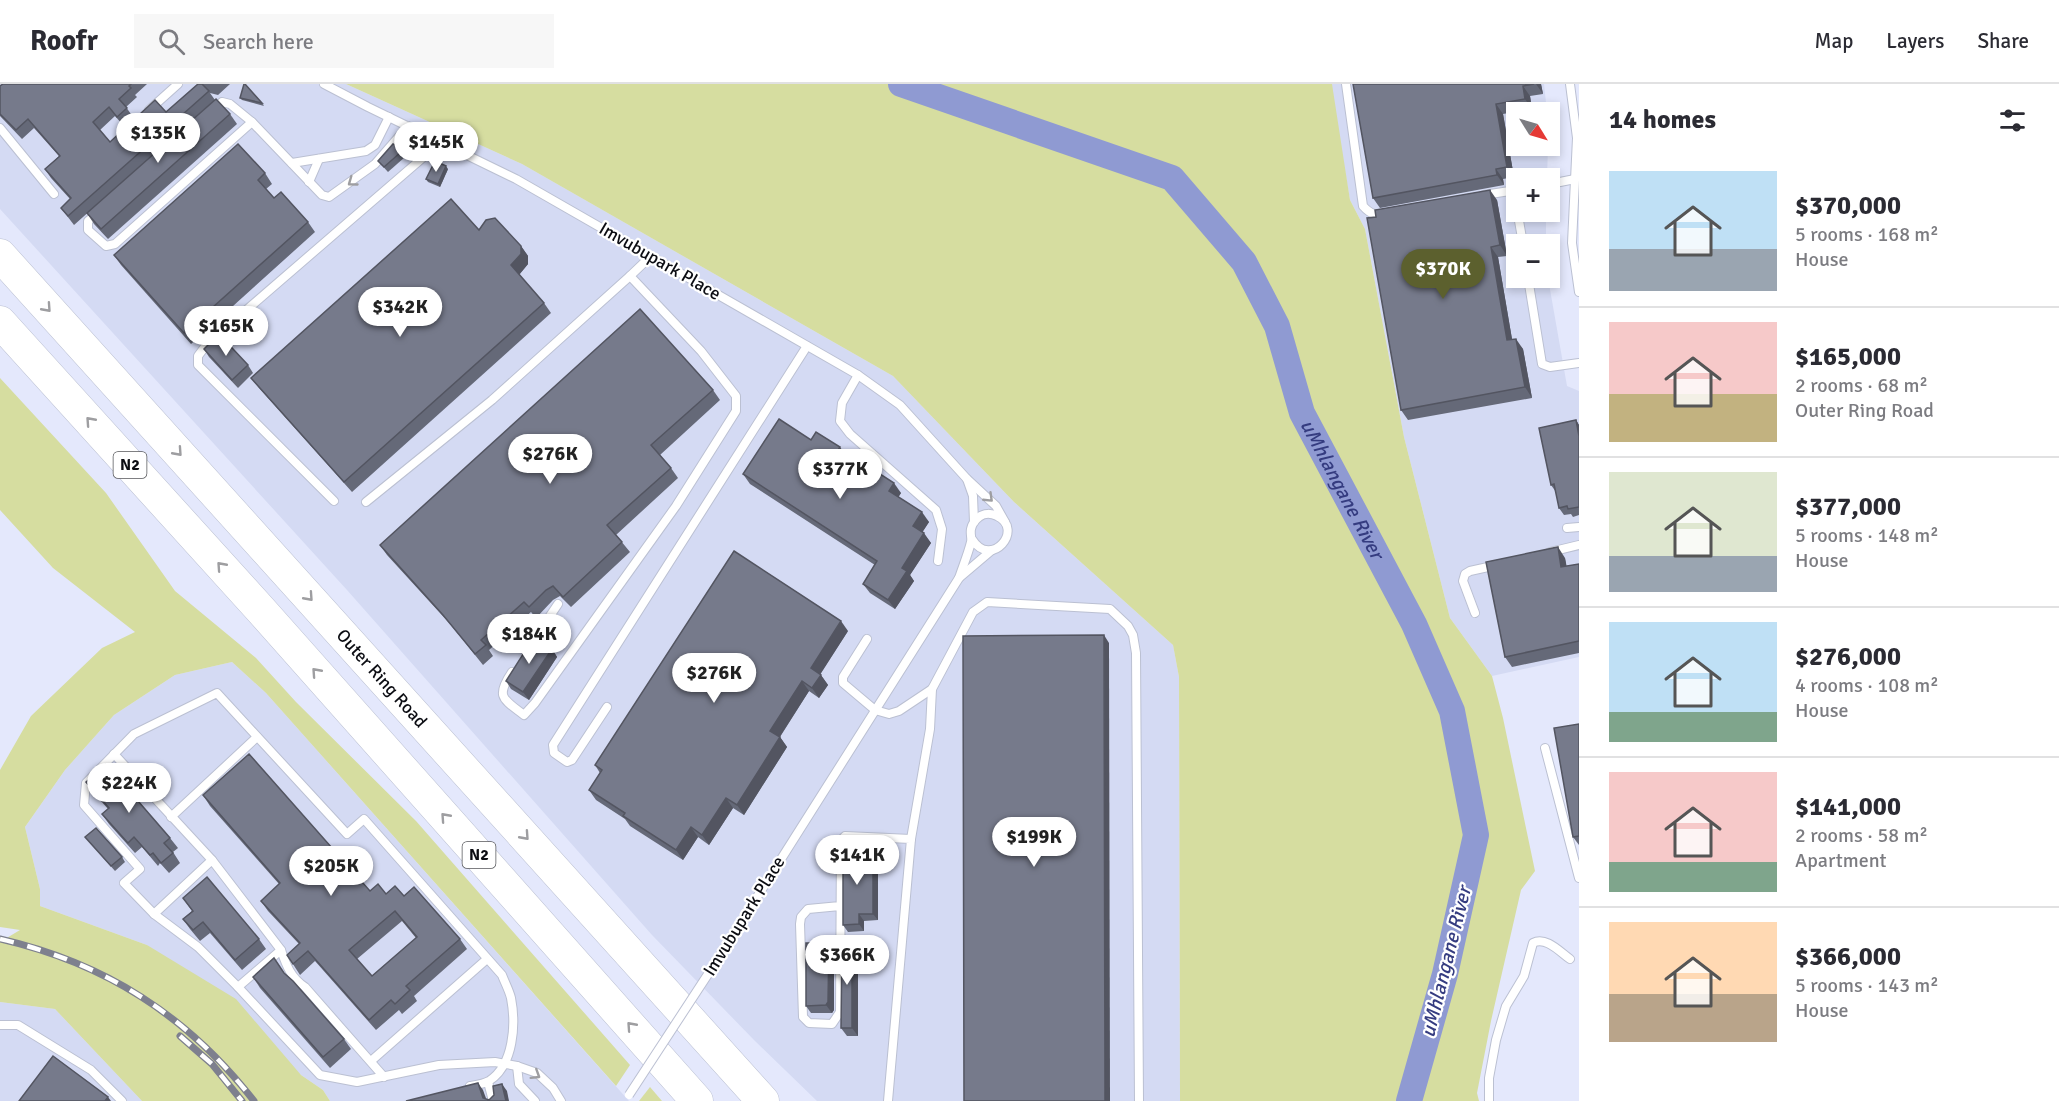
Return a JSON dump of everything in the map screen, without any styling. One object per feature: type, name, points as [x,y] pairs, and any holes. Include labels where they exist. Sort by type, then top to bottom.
[{"type":"highway","name":"Outer Ring Road","points":[[0,255],[763,1101]]},
{"type":"highway","name":"N2","points":[[0,321],[268,618],[697,1101]]},
{"type":"highway","points":[[715,1047],[776,1101]]},
{"type":"lane","points":[[139,120],[178,84]]},
{"type":"lane","name":"Imvubupark Place","points":[[324,84],[516,179],[858,375],[900,405],[967,479],[996,506],[1005,522],[1007,534],[1002,545],[992,550],[959,578]]},
{"type":"lane","points":[[1346,84],[1364,206],[1367,211],[1376,215],[1400,211]]},
{"type":"lane","points":[[1570,84],[1577,138],[1572,243],[1579,292]]},
{"type":"lane","points":[[205,118],[222,102],[230,104],[252,122],[322,195],[329,197],[375,164],[408,126]]},
{"type":"lane","points":[[292,163],[366,151],[375,145],[389,117]]},
{"type":"lane","points":[[101,210],[88,221],[88,230],[106,246],[111,246],[252,122]]},
{"type":"lane","points":[[0,128],[54,194]]},
{"type":"lane","points":[[334,501],[198,365],[198,356],[207,344],[441,142]]},
{"type":"lane","points":[[309,182],[319,159]]},
{"type":"lane","points":[[1560,182],[1575,179]]},
{"type":"lane","points":[[1470,198],[1506,192]]},
{"type":"lane","points":[[366,502],[492,400],[651,256]]},
{"type":"lane","points":[[515,668],[502,687],[502,693],[504,700],[524,715],[535,703],[676,506],[736,411],[736,396],[701,351],[630,276]]},
{"type":"lane","points":[[1530,288],[1542,364],[1550,367],[1579,363]]},
{"type":"lane","points":[[607,706],[572,760],[567,762],[554,753],[554,745],[807,346]]},
{"type":"lane","points":[[858,375],[842,403],[840,421],[850,434],[936,510],[942,529],[938,561]]},
{"type":"lane","name":"Imvubupark Place","points":[[627,1098],[959,578],[972,539],[971,527],[974,522],[973,496],[967,479]]},
{"type":"lane","points":[[974,522],[984,514],[995,515],[1005,522]]},
{"type":"lane","points":[[1567,528],[1579,527]]},
{"type":"lane","points":[[972,539],[980,548],[992,550]]},
{"type":"lane","points":[[1545,554],[1579,546]]},
{"type":"lane","points":[[1474,613],[1463,581],[1465,574],[1511,562]]},
{"type":"lane","points":[[888,1101],[911,839],[930,729],[932,689],[973,612],[987,602],[1110,609],[1128,626],[1133,635],[1136,653],[1139,1101]]},
{"type":"lane","points":[[521,659],[558,604]]},
{"type":"lane","points":[[867,639],[842,680],[844,686],[875,710],[889,714],[899,711],[932,689]]},
{"type":"lane","points":[[466,1088],[488,1082],[505,1064],[513,1020],[510,997],[502,975],[364,819],[347,834],[217,693],[134,734],[86,783],[84,805],[140,869],[124,883],[154,914],[198,947],[320,1076],[357,1082],[449,1064],[477,1062],[505,1064],[537,1073],[553,1088],[561,1101]]},
{"type":"lane","points":[[171,817],[257,737]]},
{"type":"lane","points":[[1545,748],[1579,878]]},
{"type":"lane","points":[[114,754],[212,860],[281,950],[286,968],[384,1077]]},
{"type":"lane","points":[[840,906],[808,909],[800,924],[803,1017],[809,1023],[832,1024],[840,1012],[840,906],[840,843],[843,837],[911,839]]},
{"type":"lane","points":[[154,914],[212,860]]},
{"type":"lane","points":[[1489,1101],[1489,1078],[1496,1040],[1506,1006],[1524,976],[1533,943],[1536,940],[1545,941],[1570,959]]},
{"type":"lane","points":[[238,987],[281,950]]},
{"type":"lane","points":[[371,1061],[487,959]]},
{"type":"lane","points":[[0,1025],[18,1025],[91,1071],[122,1101]]},
{"type":"lane","points":[[517,1066],[519,1084],[535,1101]]},
{"type":"lane","points":[[488,1082],[492,1101]]},
{"type":"shaded area","points":[[0,84],[346,84],[522,164],[893,376],[1014,502],[1173,645],[1179,677],[1180,1101],[817,1101],[652,935],[347,590],[0,209]]},
{"type":"shaded area","points":[[1330,84],[1544,84],[1546,102],[1506,102],[1506,156],[1548,156],[1547,168],[1506,168],[1506,222],[1546,222],[1546,234],[1506,234],[1506,288],[1550,288],[1567,386],[1579,391],[1579,657],[1492,676],[1450,618],[1404,437],[1365,229],[1350,200]]},
{"type":"shaded area","points":[[232,662],[266,693],[629,1101],[330,1101],[323,1090],[301,1075],[147,945],[40,906],[40,889],[25,827],[65,770],[114,715],[175,675]]},
{"type":"shaded area","points":[[0,1002],[55,1009],[142,1101],[0,1101]]},
{"type":"green space","points":[[346,84],[1332,84],[1350,200],[1365,229],[1404,437],[1450,618],[1492,676],[1535,871],[1521,890],[1491,1021],[1477,1093],[1479,1101],[1180,1101],[1179,677],[1173,645],[1014,502],[893,376],[522,164]]},
{"type":"green space","points":[[0,378],[106,493],[175,591],[256,658],[296,702],[416,821],[630,1065],[616,1086],[266,693],[232,662],[175,675],[114,715],[65,770],[25,827],[40,889],[40,906],[147,945],[236,999],[301,1075],[323,1090],[330,1101],[142,1101],[55,1009],[0,1002],[0,942],[20,930],[0,927],[0,770],[31,716],[102,648],[135,632],[53,568],[0,510]]},
{"type":"green space","points":[[650,1087],[662,1101],[639,1101]]},
{"type":"building","points":[[3,84],[131,84],[129,86],[131,88],[119,99],[127,108],[117,117],[109,107],[93,122],[110,142],[155,100],[166,112],[198,84],[202,84],[209,91],[68,216],[61,208],[71,198],[45,169],[60,156],[28,119],[16,130],[0,114],[0,86]]},
{"type":"building","points":[[245,84],[262,103],[240,98]]},
{"type":"building","points":[[1353,84],[1534,84],[1523,86],[1525,99],[1496,104],[1507,167],[1496,169],[1497,175],[1373,198]]},
{"type":"building","points":[[216,99],[230,114],[101,229],[87,213]]},
{"type":"building","points":[[238,144],[265,173],[258,180],[274,198],[281,192],[308,222],[184,333],[114,255]]},
{"type":"building","points":[[393,144],[401,152],[384,167],[378,161]]},
{"type":"building","points":[[435,161],[446,166],[438,184],[426,179]]},
{"type":"building","points":[[1490,190],[1500,245],[1491,247],[1507,340],[1516,339],[1525,387],[1401,410],[1367,218],[1376,217],[1375,210]]},
{"type":"building","points":[[451,199],[479,230],[486,220],[495,218],[521,246],[521,254],[511,265],[544,303],[344,482],[251,378]]},
{"type":"building","points":[[640,309],[713,390],[651,445],[671,468],[607,525],[622,542],[563,597],[553,586],[529,607],[524,602],[481,640],[486,645],[475,654],[380,545]]},
{"type":"building","points":[[219,334],[248,365],[232,380],[204,349]]},
{"type":"building","points":[[779,419],[811,440],[816,432],[840,447],[835,455],[855,469],[860,461],[894,483],[889,491],[922,512],[913,526],[924,533],[902,568],[907,571],[888,600],[863,584],[877,561],[743,474]]},
{"type":"building","points":[[1576,420],[1579,436],[1579,507],[1559,508],[1554,484],[1551,485],[1539,428]]},
{"type":"building","points":[[1558,547],[1561,567],[1579,564],[1579,641],[1505,657],[1486,562]]},
{"type":"building","points":[[734,551],[841,621],[811,668],[821,675],[812,688],[802,681],[770,731],[780,737],[737,805],[726,798],[702,835],[691,827],[676,850],[623,816],[625,813],[589,790],[602,770],[595,765]]},
{"type":"building","points":[[1104,635],[1105,1101],[964,1101],[963,636]]},
{"type":"building","points":[[534,637],[552,649],[523,692],[506,681]]},
{"type":"building","points":[[1579,724],[1579,836],[1573,837],[1554,728]]},
{"type":"building","points":[[249,754],[370,891],[378,884],[386,894],[395,886],[404,896],[414,887],[460,939],[406,986],[410,990],[395,1004],[391,1000],[369,1020],[308,951],[293,964],[287,955],[300,943],[261,901],[280,883],[203,795]],"holes":[[[395,911],[417,937],[372,976],[349,950]]]},
{"type":"building","points":[[106,764],[170,838],[164,843],[173,853],[161,863],[153,853],[150,855],[134,837],[128,843],[102,814],[109,808],[86,782]]},
{"type":"building","points":[[96,828],[122,857],[111,866],[85,837]]},
{"type":"building","points":[[858,847],[859,860],[873,860],[873,914],[859,914],[859,924],[843,925],[843,848]]},
{"type":"building","points":[[207,877],[259,939],[235,960],[203,922],[193,930],[183,919],[193,911],[183,898]]},
{"type":"building","points":[[852,942],[852,1028],[841,1028],[842,943]]},
{"type":"building","points":[[806,943],[829,943],[828,1002],[826,1005],[806,1006]]},
{"type":"building","points":[[274,958],[284,973],[344,1039],[323,1057],[253,977]]},
{"type":"building","points":[[53,1056],[108,1097],[105,1101],[19,1101]]},
{"type":"building","points":[[478,1083],[483,1098],[489,1100],[494,1095],[493,1086],[502,1084],[506,1101],[406,1101]]},
{"type":"waterway","name":"uMhlangane River","points":[[901,84],[1172,178],[1244,262],[1277,326],[1302,413],[1414,624],[1452,711],[1476,835],[1445,974],[1409,1101]]},
{"type":"railway","points":[[0,939],[75,962],[142,997],[201,1043],[254,1101]]},
{"type":"railway","points":[[180,1036],[212,1064],[242,1101]]}]
